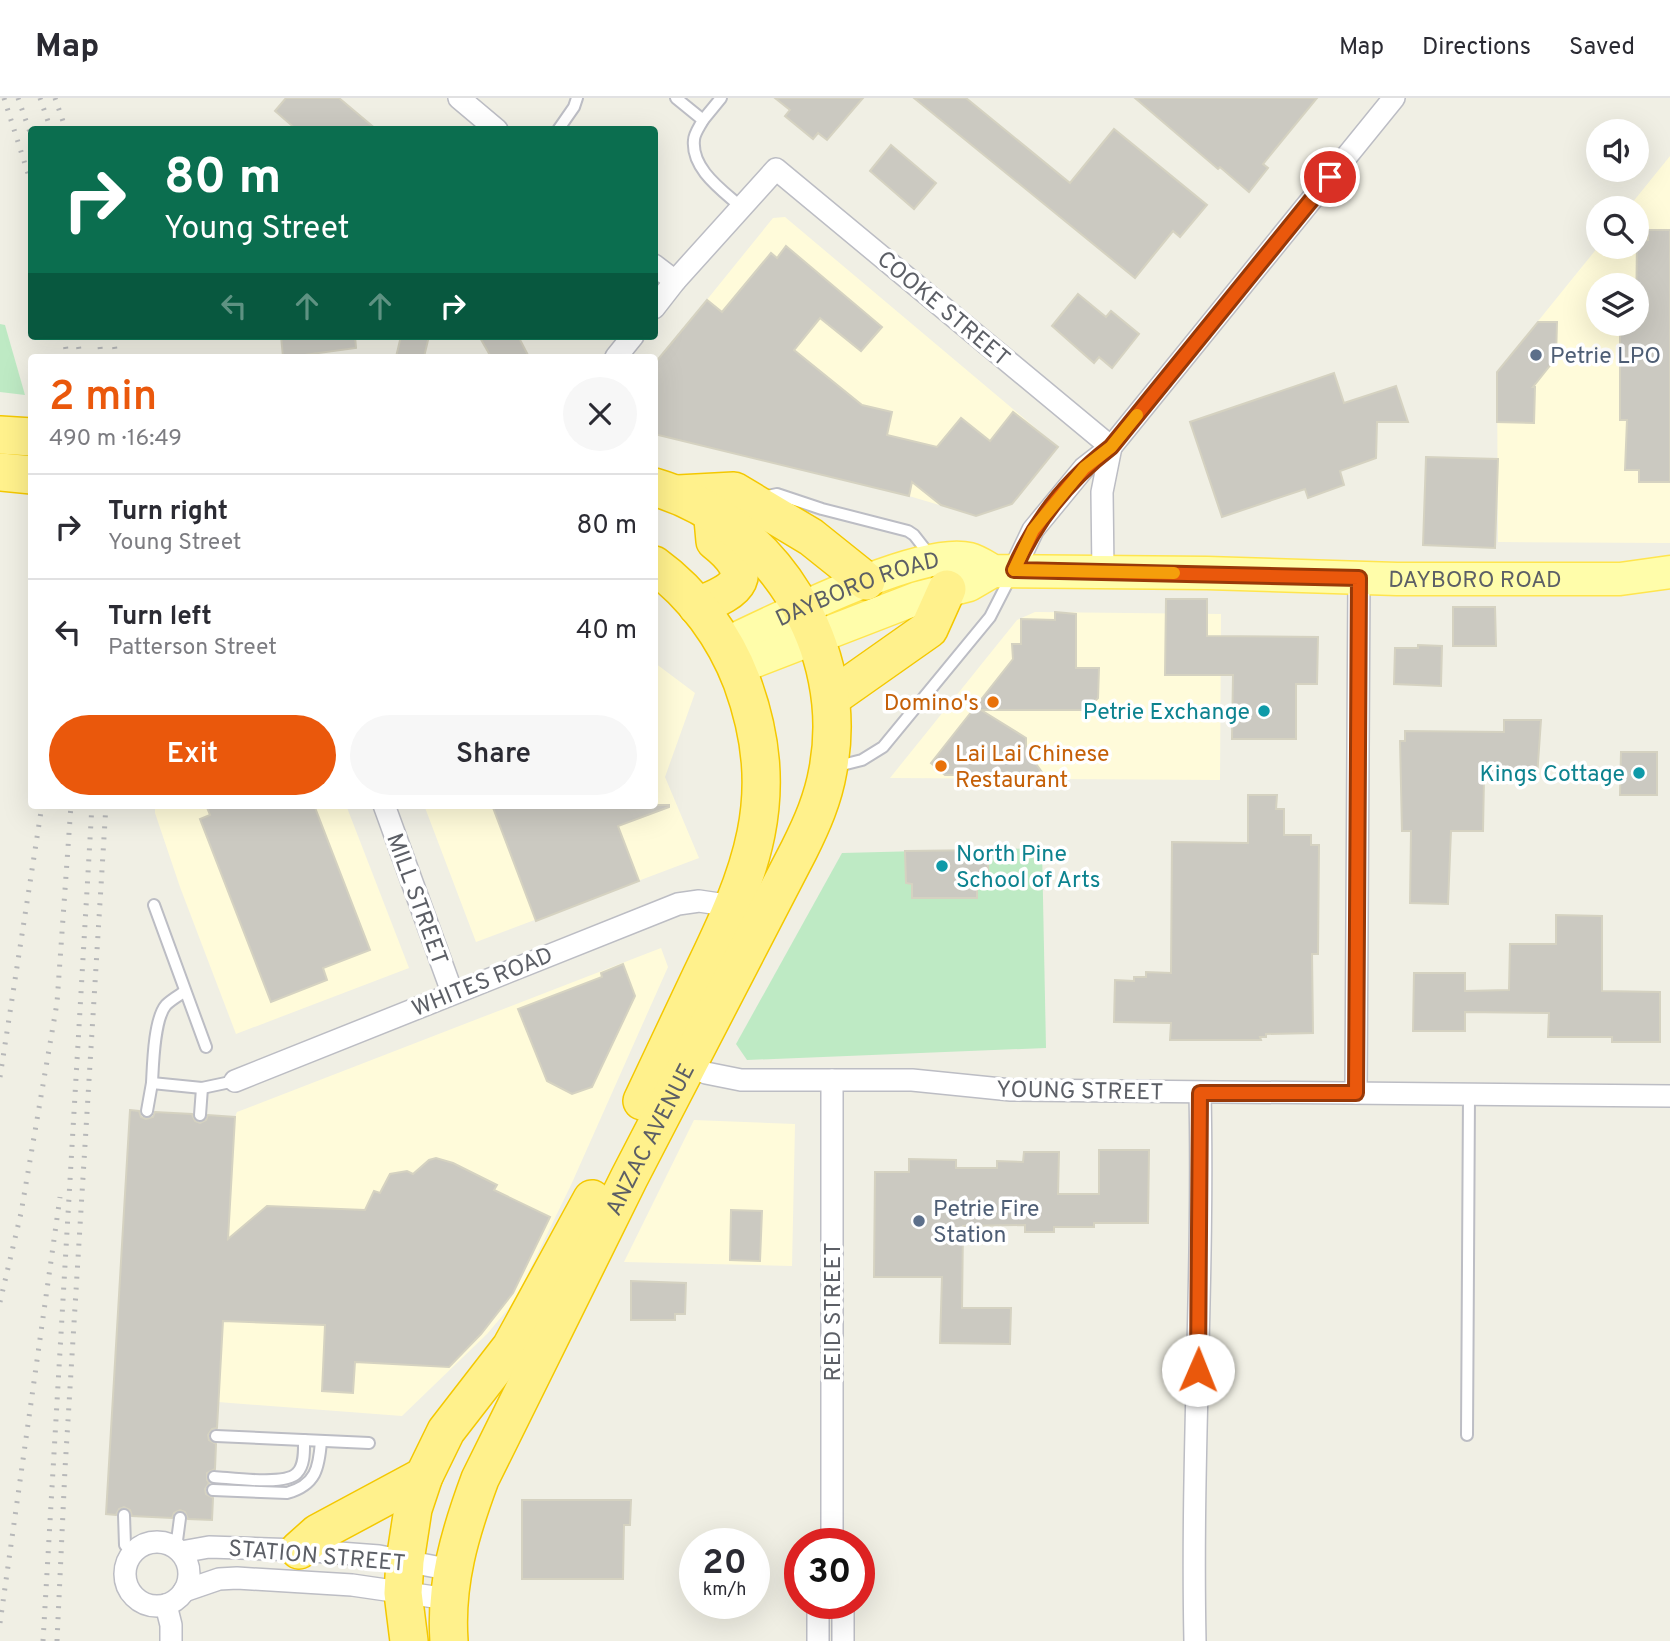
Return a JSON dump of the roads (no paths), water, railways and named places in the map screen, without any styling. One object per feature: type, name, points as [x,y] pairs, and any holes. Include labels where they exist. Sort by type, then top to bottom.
[{"type":"highway","points":[[0,472],[28,475]]},
{"type":"highway","points":[[666,491],[734,491],[811,537],[866,581]]},
{"type":"highway","name":"ANZAC AVENUE","points":[[409,1641],[404,1577],[413,1509],[424,1476],[446,1431],[511,1348],[585,1213],[805,838],[817,813],[829,769],[832,723],[829,681],[809,623],[785,579],[752,542],[713,513],[666,491]]},
{"type":"highway","points":[[697,606],[728,594],[738,583],[740,575],[732,558],[715,541],[713,513]]},
{"type":"highway","name":"ANZAC AVENUE","points":[[449,1641],[450,1585],[464,1524],[480,1479],[676,1059],[751,859],[757,833],[761,781],[755,727],[731,656],[697,606],[681,587],[658,568]]},
{"type":"highway","points":[[831,698],[929,629],[941,575]]},
{"type":"highway","points":[[299,1550],[318,1533],[424,1476]]},
{"type":"main road","name":"DAYBORO ROAD","points":[[809,623],[866,581],[941,575],[969,585],[1004,571],[1359,578],[1620,579],[1670,572]]},
{"type":"main road","name":"DAYBORO ROAD","points":[[731,656],[809,623],[908,601],[941,575]]},
{"type":"main road","name":"DAYBORO ROAD","points":[[1620,579],[1670,591]]},
{"type":"street","points":[[459,98],[492,126]]},
{"type":"street","points":[[1004,571],[1033,530],[1084,468],[1111,447],[1394,98]]},
{"type":"street","name":"COOKE STREET","points":[[741,207],[776,169],[1111,447]]},
{"type":"street","points":[[658,303],[741,207]]},
{"type":"street","points":[[658,268],[675,281]]},
{"type":"street","points":[[619,354],[630,340]]},
{"type":"street","points":[[1103,572],[1102,492],[1111,447]]},
{"type":"street","points":[[1356,1093],[1359,578]]},
{"type":"street","name":"MILL STREET","points":[[385,809],[452,992]]},
{"type":"street","name":"WHITES ROAD","points":[[235,1081],[452,992],[678,904],[699,901],[733,906]]},
{"type":"street","name":"YOUNG STREET","points":[[676,1059],[721,1077],[741,1080],[930,1081],[1020,1090],[1670,1096]]},
{"type":"street","name":"REID STREET","points":[[832,1080],[832,1528]]},
{"type":"street","points":[[1195,1641],[1200,1093]]},
{"type":"street","points":[[158,1542],[179,1550],[189,1571],[180,1597],[166,1605],[146,1604],[130,1592],[125,1573],[132,1554],[139,1547],[158,1542]]},
{"type":"street","name":"STATION STREET","points":[[179,1550],[209,1547],[368,1555],[404,1577],[450,1585]]},
{"type":"street","name":"STATION STREET","points":[[184,1591],[219,1579],[237,1578],[352,1585],[404,1577],[450,1585]]},
{"type":"street","points":[[166,1605],[171,1625],[171,1641]]},
{"type":"street","points":[[817,1641],[818,1619]]},
{"type":"street","points":[[843,1619],[843,1641]]},
{"type":"lane","points":[[561,126],[578,98]]},
{"type":"lane","points":[[676,98],[703,120]]},
{"type":"lane","points":[[721,98],[703,120],[693,138],[695,154],[705,174],[741,207]]},
{"type":"lane","points":[[750,499],[777,494],[822,509],[899,528],[914,535],[941,575]]},
{"type":"lane","points":[[829,769],[862,760],[883,747],[990,617],[1004,571]]},
{"type":"lane","points":[[154,905],[206,1047]]},
{"type":"lane","points":[[148,1111],[162,1012],[167,1004],[184,992]]},
{"type":"lane","points":[[152,1083],[202,1088],[235,1081]]},
{"type":"lane","points":[[200,1115],[202,1088]]},
{"type":"lane","points":[[1467,1435],[1469,1094]]},
{"type":"lane","points":[[216,1436],[369,1443]]},
{"type":"lane","points":[[214,1477],[285,1480],[297,1473],[303,1461],[304,1440]]},
{"type":"lane","points":[[213,1490],[287,1493],[296,1490],[315,1475],[321,1441]]},
{"type":"lane","points":[[124,1515],[125,1545],[132,1554]]},
{"type":"lane","points":[[179,1550],[180,1518]]},
{"type":"railway","points":[[4,98],[28,173]]},
{"type":"railway","points":[[18,98],[28,127]]},
{"type":"railway","points":[[40,98],[50,126]]},
{"type":"railway","points":[[55,98],[65,126]]},
{"type":"railway","points":[[65,340],[67,354]]},
{"type":"railway","points":[[78,340],[80,354]]},
{"type":"railway","points":[[99,340],[101,354]]},
{"type":"railway","points":[[114,340],[116,354]]},
{"type":"railway","points":[[0,1077],[41,809]]},
{"type":"railway","points":[[0,1302],[21,1213],[57,1003],[71,809]]},
{"type":"railway","points":[[43,1641],[92,809]]},
{"type":"railway","points":[[57,1641],[106,809]]},
{"type":"railway","points":[[0,1623],[60,1197]]},
{"type":"place","name":"Petrie LPO","points":[[1536,355]]},
{"type":"place","name":"Domino's","points":[[993,702]]},
{"type":"place","name":"Petrie Exchange","points":[[1264,711]]},
{"type":"place","name":"Lai Lai Chinese Restaurant","points":[[941,766]]},
{"type":"place","name":"Kings Cottage","points":[[1639,773]]},
{"type":"place","name":"North Pine School of Arts","points":[[942,866]]},
{"type":"place","name":"Petrie Fire Station","points":[[919,1221]]}]
